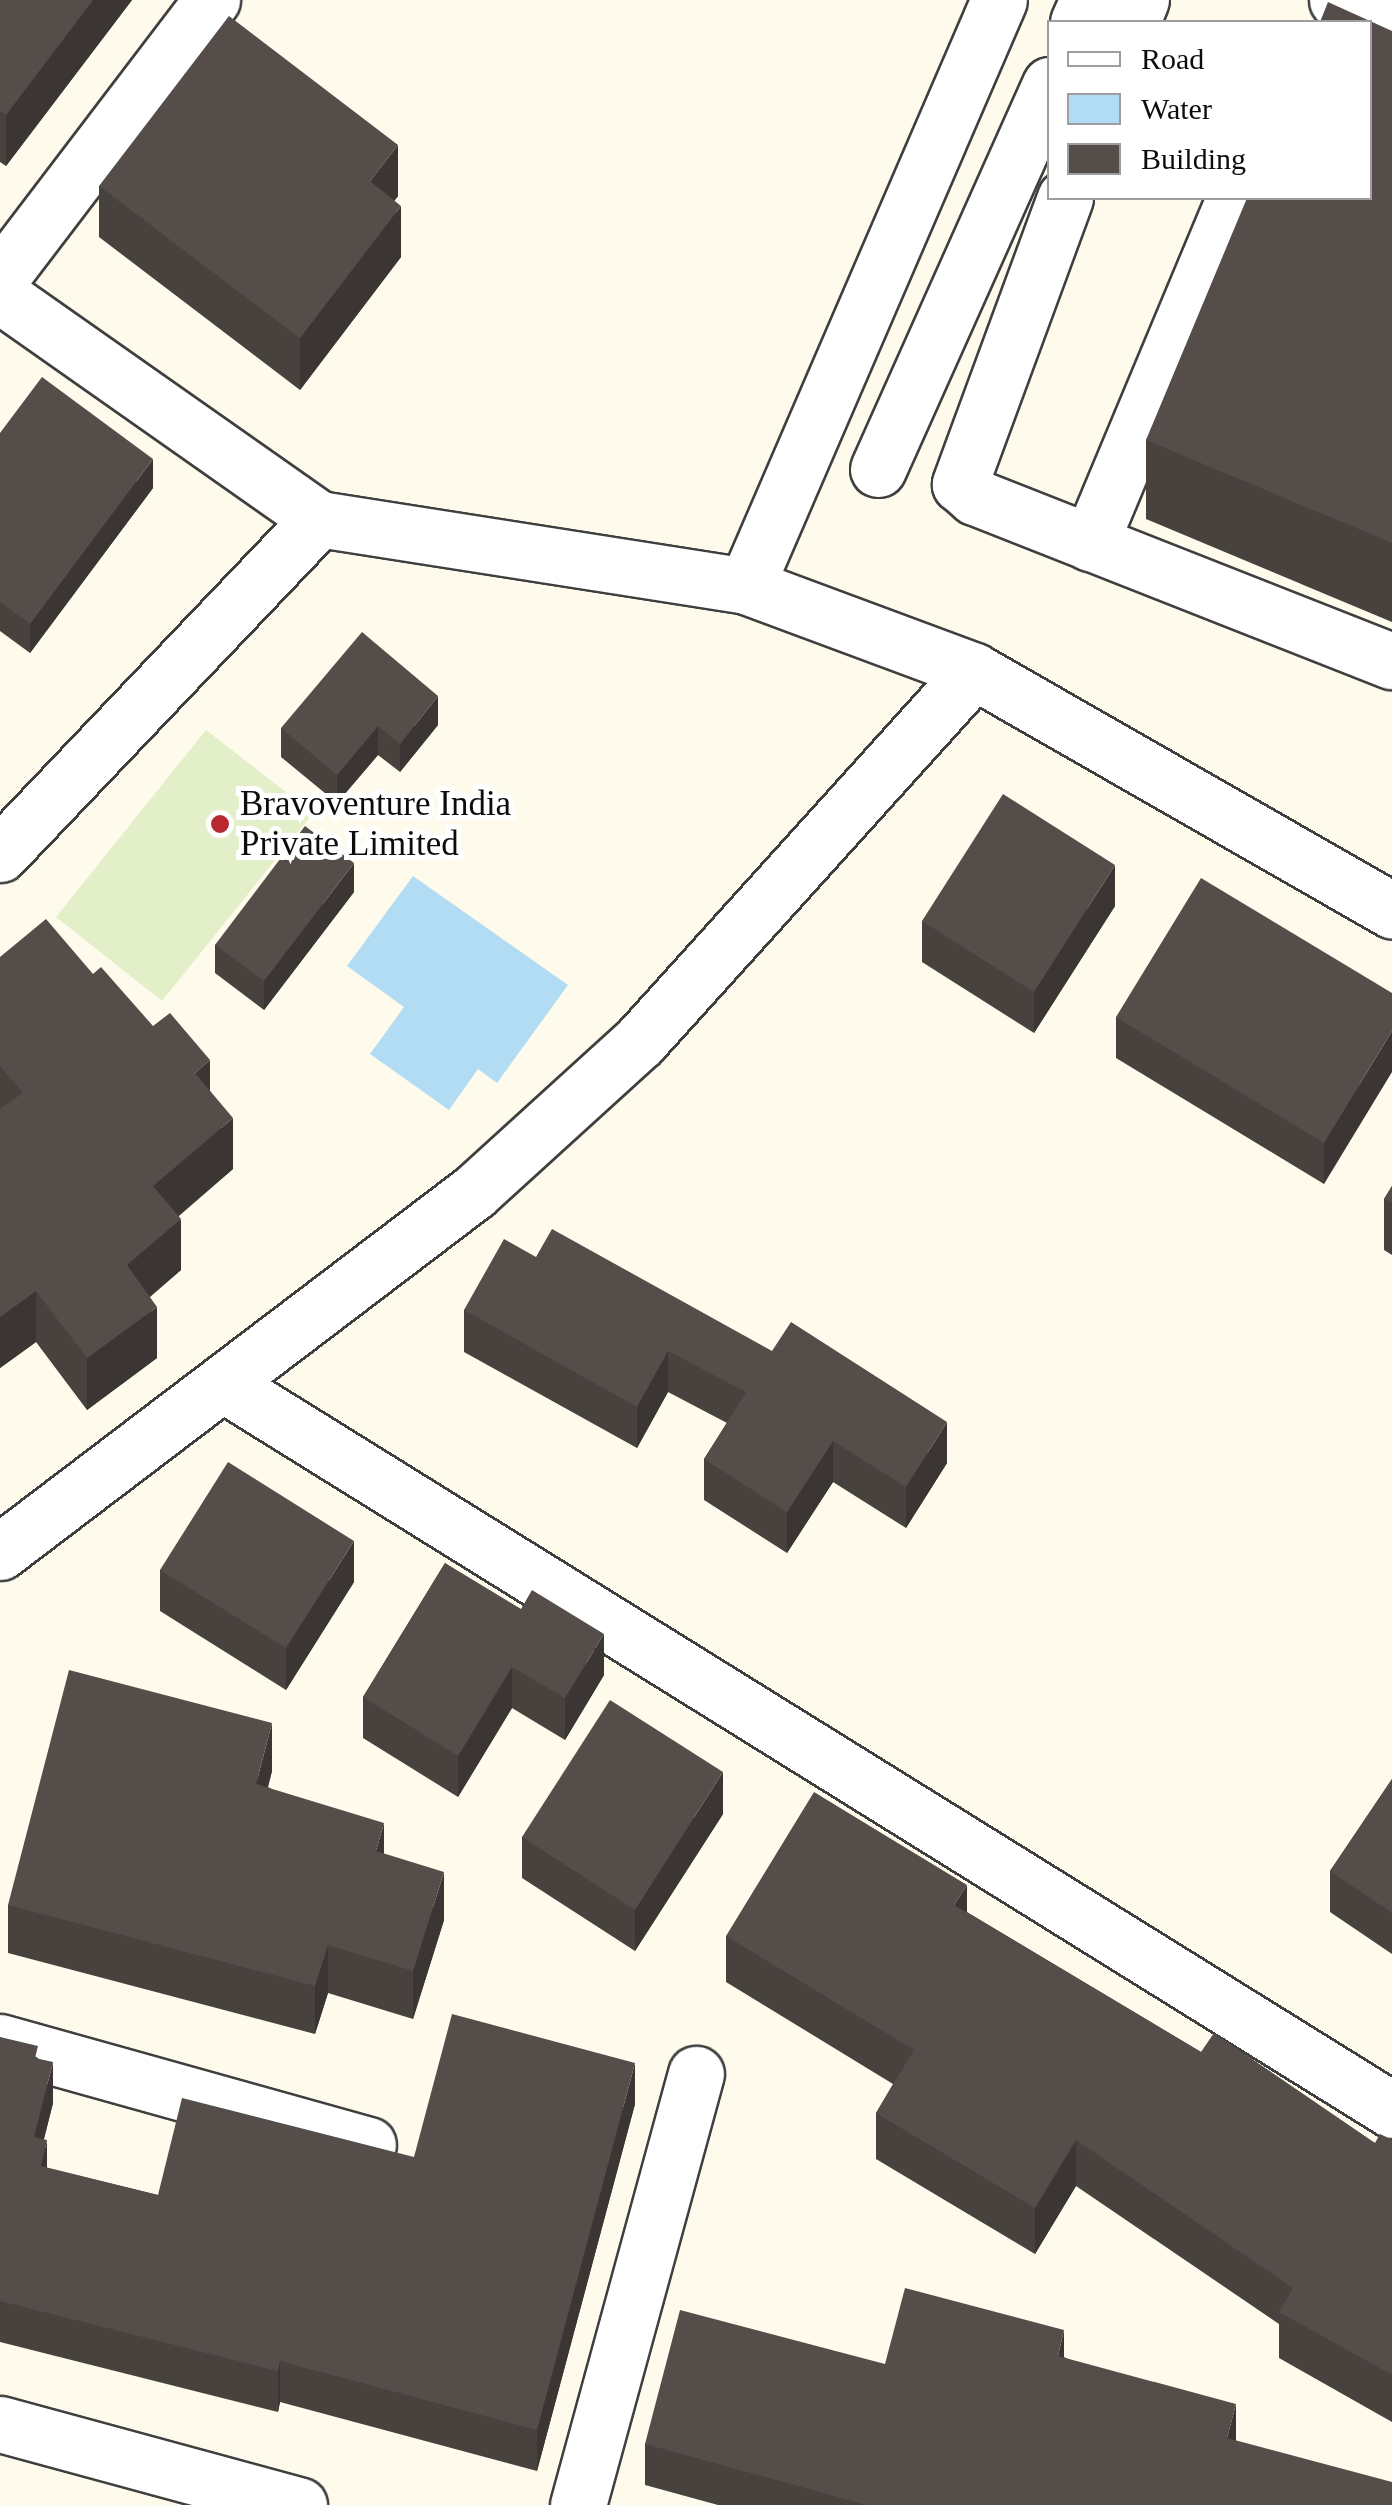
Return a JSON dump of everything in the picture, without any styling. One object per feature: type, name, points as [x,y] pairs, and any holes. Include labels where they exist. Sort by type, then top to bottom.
[{"type":"street","points":[[0,278],[212,0]]},
{"type":"street","points":[[746,586],[998,0]]},
{"type":"street","points":[[1337,0],[1392,25]]},
{"type":"street","points":[[878,470],[1047,92]]},
{"type":"street","points":[[1064,200],[960,484],[975,497],[1392,660]]},
{"type":"street","points":[[1090,542],[1233,200]]},
{"type":"street","points":[[0,295],[319,519],[746,586],[974,672],[1392,910]]},
{"type":"street","points":[[8,832],[319,519]]},
{"type":"street","points":[[0,1552],[225,1385],[474,1192],[640,1041],[974,672]]},
{"type":"street","points":[[225,1385],[1392,2110]]},
{"type":"street","points":[[0,2042],[368,2146]]},
{"type":"street","points":[[578,2505],[696,2074]]},
{"type":"street","points":[[0,2424],[299,2505]]},
{"type":"green space","points":[[206,730],[313,813],[162,1001],[56,917]]},
{"type":"water","points":[[413,876],[568,985],[497,1083],[478,1069],[449,1110],[370,1054],[404,1007],[347,966]]},
{"type":"building","points":[[0,0],[93,0],[6,115],[0,111]]},
{"type":"building","points":[[1328,2],[1368,20],[1321,20]]},
{"type":"building","points":[[229,16],[398,145],[370,181],[401,206],[300,338],[99,186]]},
{"type":"building","points":[[1372,22],[1392,31],[1392,543],[1146,440],[1246,200],[1372,200]]},
{"type":"building","points":[[42,377],[153,459],[30,624],[0,602],[0,433]]},
{"type":"building","points":[[362,632],[438,696],[400,744],[378,726],[337,775],[281,728]]},
{"type":"building","points":[[1003,794],[1115,865],[1034,992],[922,921]]},
{"type":"building","points":[[305,826],[354,863],[264,981],[215,945]]},
{"type":"building","points":[[1201,878],[1392,993],[1392,1031],[1324,1143],[1116,1017]]},
{"type":"building","points":[[46,919],[93,974],[101,967],[153,1026],[170,1013],[210,1060],[195,1073],[233,1118],[153,1186],[181,1219],[127,1265],[157,1307],[87,1358],[36,1291],[0,1317],[0,1109],[23,1093],[0,1066],[0,957]]},
{"type":"building","points":[[1392,1186],[1392,1203],[1384,1199]]},
{"type":"building","points":[[552,1229],[772,1351],[791,1322],[947,1422],[906,1487],[833,1441],[787,1512],[704,1459],[746,1392],[668,1351],[637,1407],[464,1310],[504,1239],[536,1257]]},
{"type":"building","points":[[228,1462],[354,1541],[286,1648],[160,1570]]},
{"type":"building","points":[[445,1563],[521,1609],[532,1590],[604,1634],[565,1698],[512,1667],[458,1756],[363,1697]]},
{"type":"building","points":[[69,1670],[272,1723],[256,1784],[384,1823],[376,1851],[444,1872],[413,1971],[328,1945],[315,1986],[8,1905]]},
{"type":"building","points":[[610,1700],[723,1772],[635,1910],[522,1837]]},
{"type":"building","points":[[1392,1779],[1392,1913],[1330,1871]]},
{"type":"building","points":[[814,1792],[967,1885],[954,1905],[1201,2052],[1214,2033],[1375,2143],[1380,2134],[1392,2140],[1392,2375],[1279,2312],[1293,2288],[1076,2140],[1035,2208],[876,2113],[914,2050],[726,1936]]},
{"type":"building","points":[[452,2014],[635,2063],[537,2430],[280,2361],[278,2371],[0,2301],[0,2037],[38,2046],[35,2058],[53,2062],[34,2137],[47,2140],[41,2166],[158,2195],[182,2098],[414,2157]]},
{"type":"building","points":[[905,2288],[1064,2330],[1058,2356],[1236,2404],[1227,2438],[1392,2482],[1392,2505],[867,2505],[645,2444],[680,2310],[885,2364]]},
{"type":"place","name":"Bravoventure India Private Limited","points":[[220,824]]}]
